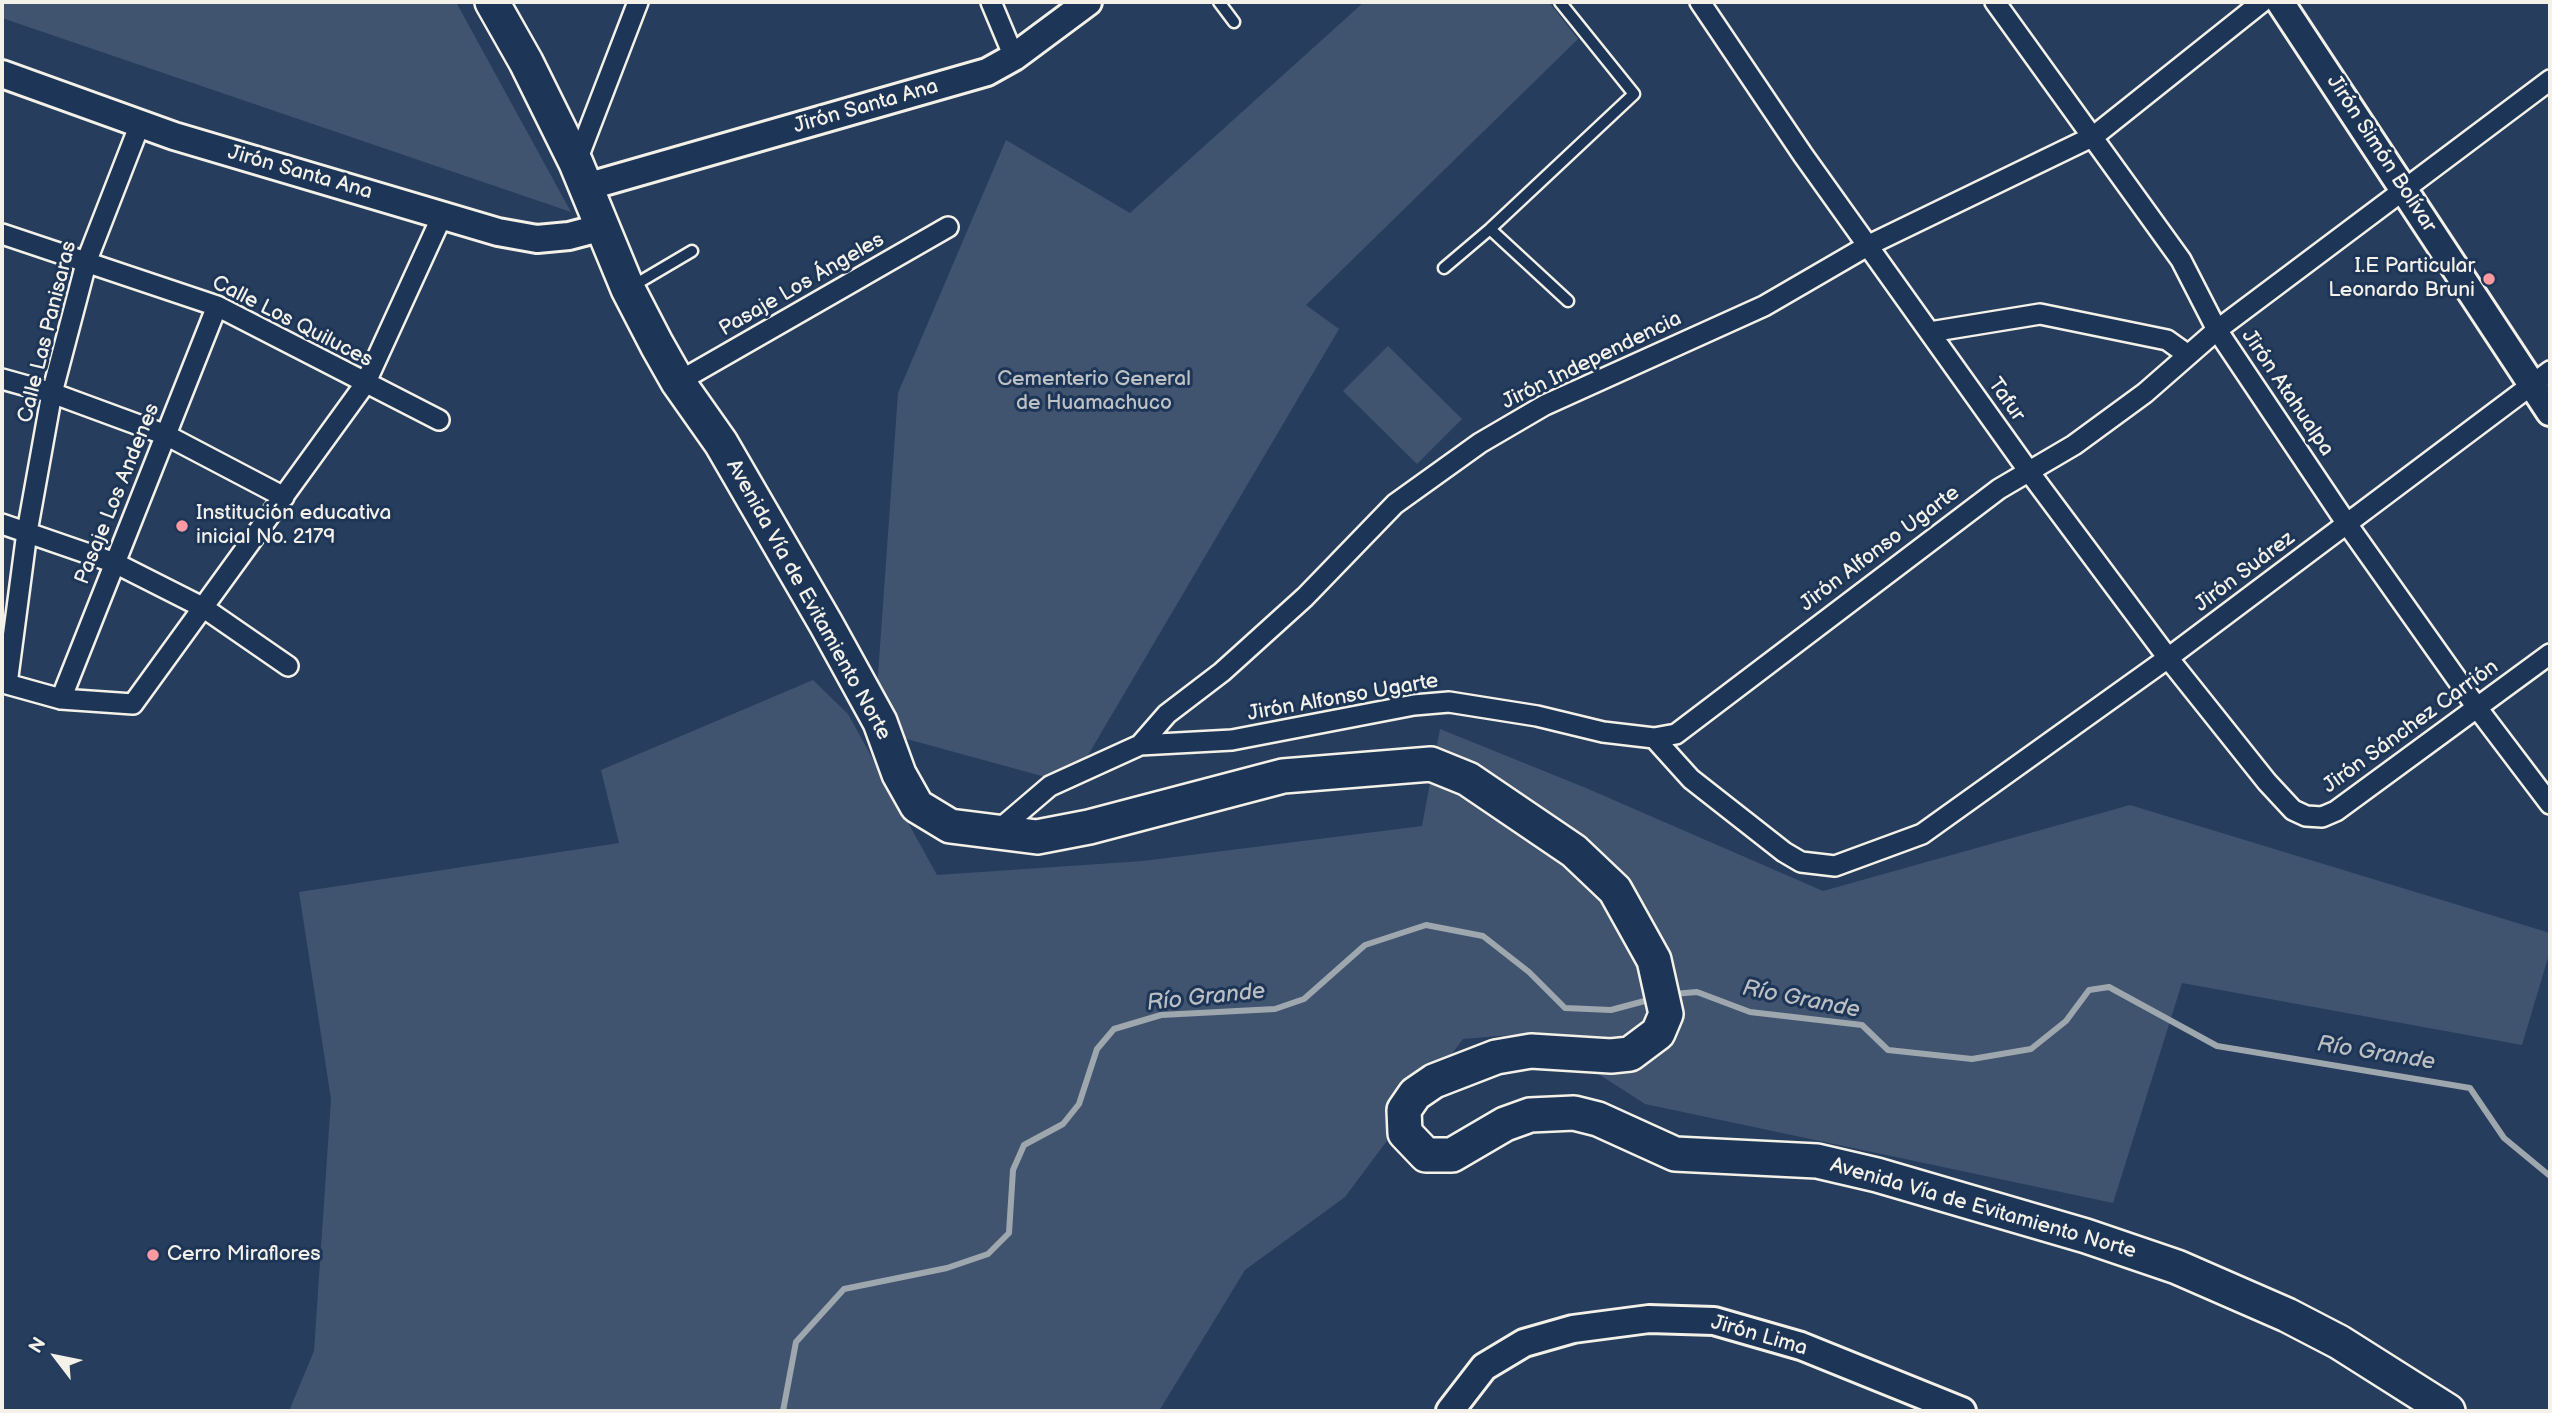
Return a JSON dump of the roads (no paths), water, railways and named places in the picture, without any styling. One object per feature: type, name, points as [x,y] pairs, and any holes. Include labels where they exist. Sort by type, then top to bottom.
[{"type":"highway","name":"Avenida Vía de Evitamiento Norte","points":[[492,2],[581,175],[628,289],[678,382],[722,443],[820,612],[880,722],[899,774],[917,806],[950,827],[1037,837],[1089,827],[1283,776],[1431,764],[1468,779],[1574,850],[1615,890],[1654,960],[1666,1014],[1658,1033],[1630,1054],[1611,1056],[1531,1051],[1496,1057],[1460,1068],[1415,1094],[1404,1110],[1405,1133],[1426,1155],[1451,1155],[1505,1124],[1530,1115],[1574,1113],[1598,1119],[1675,1153],[1817,1161],[1877,1175],[2086,1236],[2177,1267],[2308,1326],[2448,1411]]},
{"type":"street","points":[[581,175],[638,2]]},
{"type":"street","points":[[991,2],[1014,57]]},
{"type":"street","name":"Jirón Santa Ana","points":[[581,175],[987,72],[1014,57],[1088,2]]},
{"type":"street","name":"Tafur","points":[[1700,2],[1803,155],[2030,473],[2168,658],[2267,782],[2293,810]]},
{"type":"street","name":"Jirón Atahualpa","points":[[1995,2],[2181,260],[2217,330],[2347,524],[2478,709],[2550,804]]},
{"type":"street","name":"Jirón Independencia","points":[[995,833],[1050,786],[1140,745],[1167,714],[1222,672],[1305,597],[1395,504],[1425,481],[1545,405],[1764,306],[1869,245],[2094,136],[2262,2]]},
{"type":"street","name":"Jirón Simón Bolívar","points":[[2280,2],[2404,187],[2541,378],[2550,412]]},
{"type":"street","name":"Jirón Santa Ana","points":[[2,74],[141,124],[498,232],[537,239],[569,236],[603,227]]},
{"type":"street","name":"Jirón Alfonso Ugarte","points":[[1140,745],[1232,740],[1414,705],[1449,702],[1537,716],[1603,732],[1654,738],[1676,734],[1999,489],[2030,473],[2145,393],[2217,330],[2550,80]]},
{"type":"street","name":"Calle Las Panisaras","points":[[61,699],[7,684],[27,532],[52,393],[87,260],[141,124]]},
{"type":"street","points":[[61,699],[133,704],[365,384],[442,216]]},
{"type":"street","name":"Pasaje Los Ángeles","points":[[678,382],[948,227]]},
{"type":"street","name":"Calle Los Quiluces","points":[[2,234],[87,260],[217,306],[439,420]]},
{"type":"street","name":"Pasaje Los Andenes","points":[[61,699],[217,306]]},
{"type":"street","points":[[1930,332],[2040,314],[2167,340],[2188,355]]},
{"type":"street","name":"Jirón Suárez","points":[[1654,738],[1691,779],[1784,852],[1813,865],[1835,866],[1922,834],[2168,658],[2541,378]]},
{"type":"street","points":[[2,379],[52,393],[166,435],[284,497]]},
{"type":"street","points":[[2,524],[115,563],[204,608],[288,666]]},
{"type":"street","name":"Jirón Sánchez Carrión","points":[[2293,810],[2306,816],[2322,817],[2336,811],[2550,654]]},
{"type":"street","name":"Jirón Lima","points":[[1450,1411],[1484,1367],[1524,1343],[1573,1329],[1649,1319],[1714,1321],[1801,1346],[1962,1411]]},
{"type":"lane","points":[[1219,2],[1234,22]]},
{"type":"lane","points":[[1444,268],[1490,229],[1634,94],[1560,2]]},
{"type":"lane","points":[[1490,229],[1568,301]]},
{"type":"lane","points":[[628,289],[692,251]]},
{"type":"waterway","name":"Río Grande","points":[[783,1411],[796,1342],[844,1289],[947,1268],[988,1254],[1009,1233],[1013,1170],[1024,1145],[1063,1124],[1079,1104],[1097,1049],[1114,1029],[1161,1015],[1275,1009],[1304,999],[1365,945],[1426,925],[1483,936],[1529,972],[1565,1008],[1611,1010],[1652,999]]},
{"type":"waterway","name":"Río Grande","points":[[1673,994],[1697,992],[1750,1012],[1862,1025],[1888,1050],[1972,1059],[2031,1049],[2066,1021],[2089,990],[2109,987],[2217,1046],[2470,1088],[2504,1138],[2550,1176]]},
{"type":"place","name":"I.E Particular Leonardo Bruni","points":[[2489,279]]},
{"type":"place","name":"Institución educativa inicial No. 2179","points":[[182,526]]},
{"type":"place","name":"Cerro Miraflores","points":[[153,1255]]},
{"type":"park label","name":"Cementerio General de Huamachuco","points":[[1094,392]]}]
